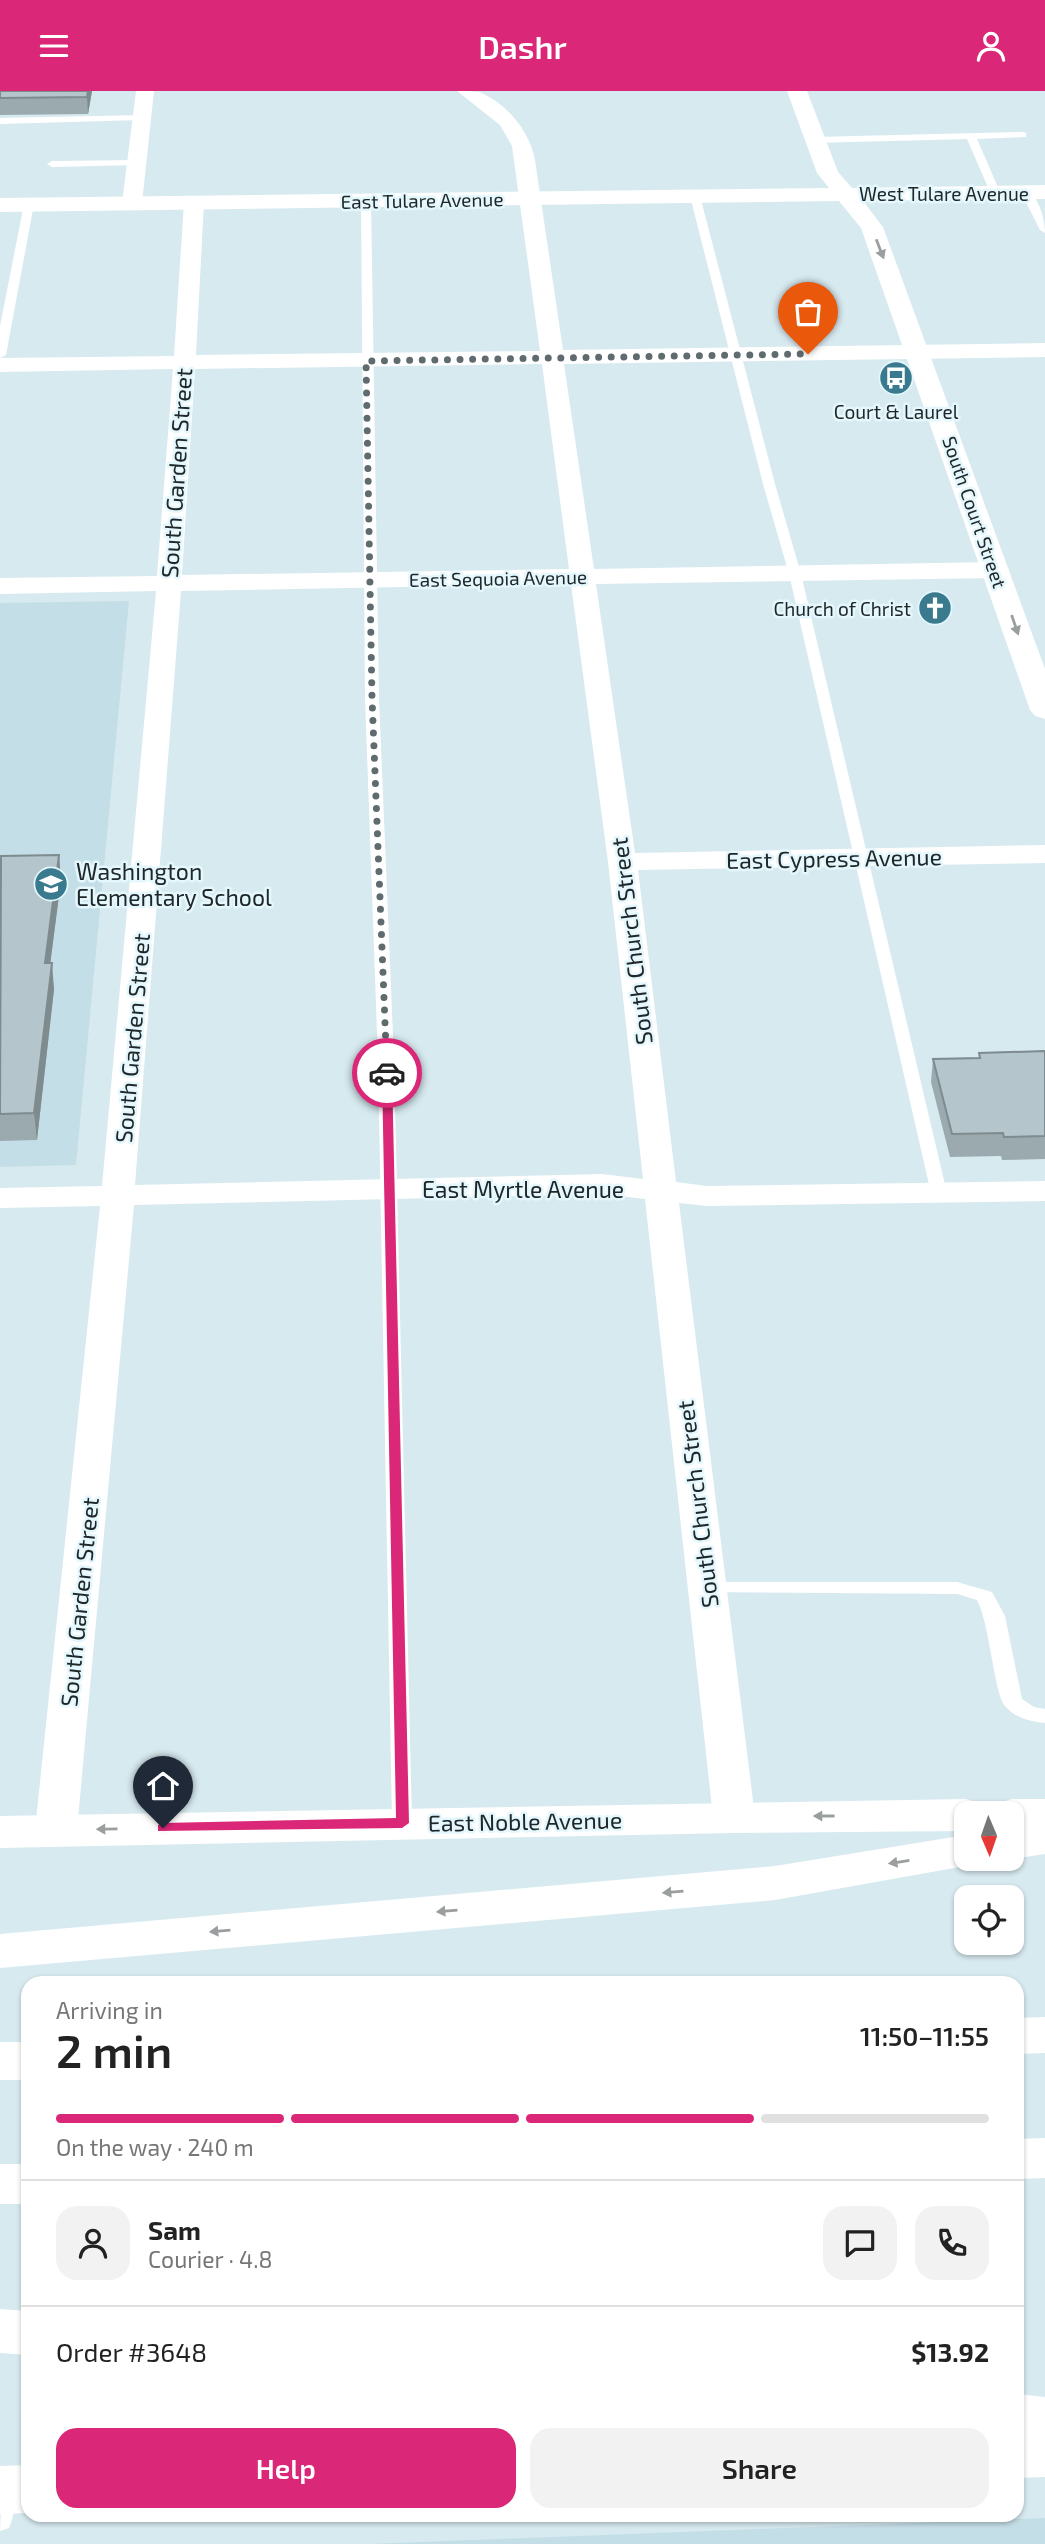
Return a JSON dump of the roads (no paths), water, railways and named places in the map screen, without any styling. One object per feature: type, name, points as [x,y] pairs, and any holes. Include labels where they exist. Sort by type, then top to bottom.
[{"type":"main road","name":"South Court Street","points":[[797,91],[828,173],[872,227],[1045,710]]},
{"type":"main road","name":"West Tulare Avenue","points":[[844,193],[1036,192]]},
{"type":"main road","name":"East Tulare Avenue","points":[[0,205],[844,193]]},
{"type":"main road","name":"East Noble Avenue","points":[[0,1832],[954,1815]]},
{"type":"main road","points":[[1024,1815],[1045,1815]]},
{"type":"main road","points":[[1024,1841],[1045,1838]]},
{"type":"main road","points":[[0,1951],[775,1883],[954,1853]]},
{"type":"main road","points":[[1024,2036],[1045,2035]]},
{"type":"main road","points":[[0,2061],[21,2061]]},
{"type":"main road","points":[[1024,2159],[1045,2158]]},
{"type":"main road","points":[[0,2184],[21,2184]]},
{"type":"main road","points":[[0,2331],[21,2332]]},
{"type":"main road","points":[[1024,2418],[1045,2420]]},
{"type":"main road","points":[[1024,2455],[1045,2454]]},
{"type":"street","points":[[132,203],[145,91]]},
{"type":"street","name":"South Church Street","points":[[466,91],[517,134],[523,152],[622,862],[734,1817]]},
{"type":"street","name":"South Garden Street","points":[[56,1830],[120,1196],[169,583],[194,202]]},
{"type":"street","points":[[0,365],[1045,350]]},
{"type":"street","name":"East Sequoia Avenue","points":[[0,586],[996,571]]},
{"type":"street","name":"East Cypress Avenue","points":[[622,862],[1045,854]]},
{"type":"street","name":"East Myrtle Avenue","points":[[0,1198],[602,1184],[707,1196],[1045,1191]]},
{"type":"lane","points":[[0,121],[141,117]]},
{"type":"lane","points":[[814,140],[1023,135]]},
{"type":"lane","points":[[971,136],[995,192]]},
{"type":"lane","points":[[52,165],[136,163]]},
{"type":"lane","points":[[1036,192],[1045,230]]},
{"type":"lane","points":[[695,196],[795,574],[939,1193]]},
{"type":"lane","points":[[366,200],[372,698],[390,1189],[402,1823]]},
{"type":"lane","points":[[0,355],[29,204]]},
{"type":"lane","points":[[706,1588],[957,1588],[985,1596],[995,1616],[1012,1701],[1022,1711],[1045,1716]]},
{"type":"place","name":"Court & Laurel","points":[[896,378]]},
{"type":"place","name":"Church of Christ","points":[[935,608]]},
{"type":"place","name":"Washington Elementary School","points":[[51,884]]}]
